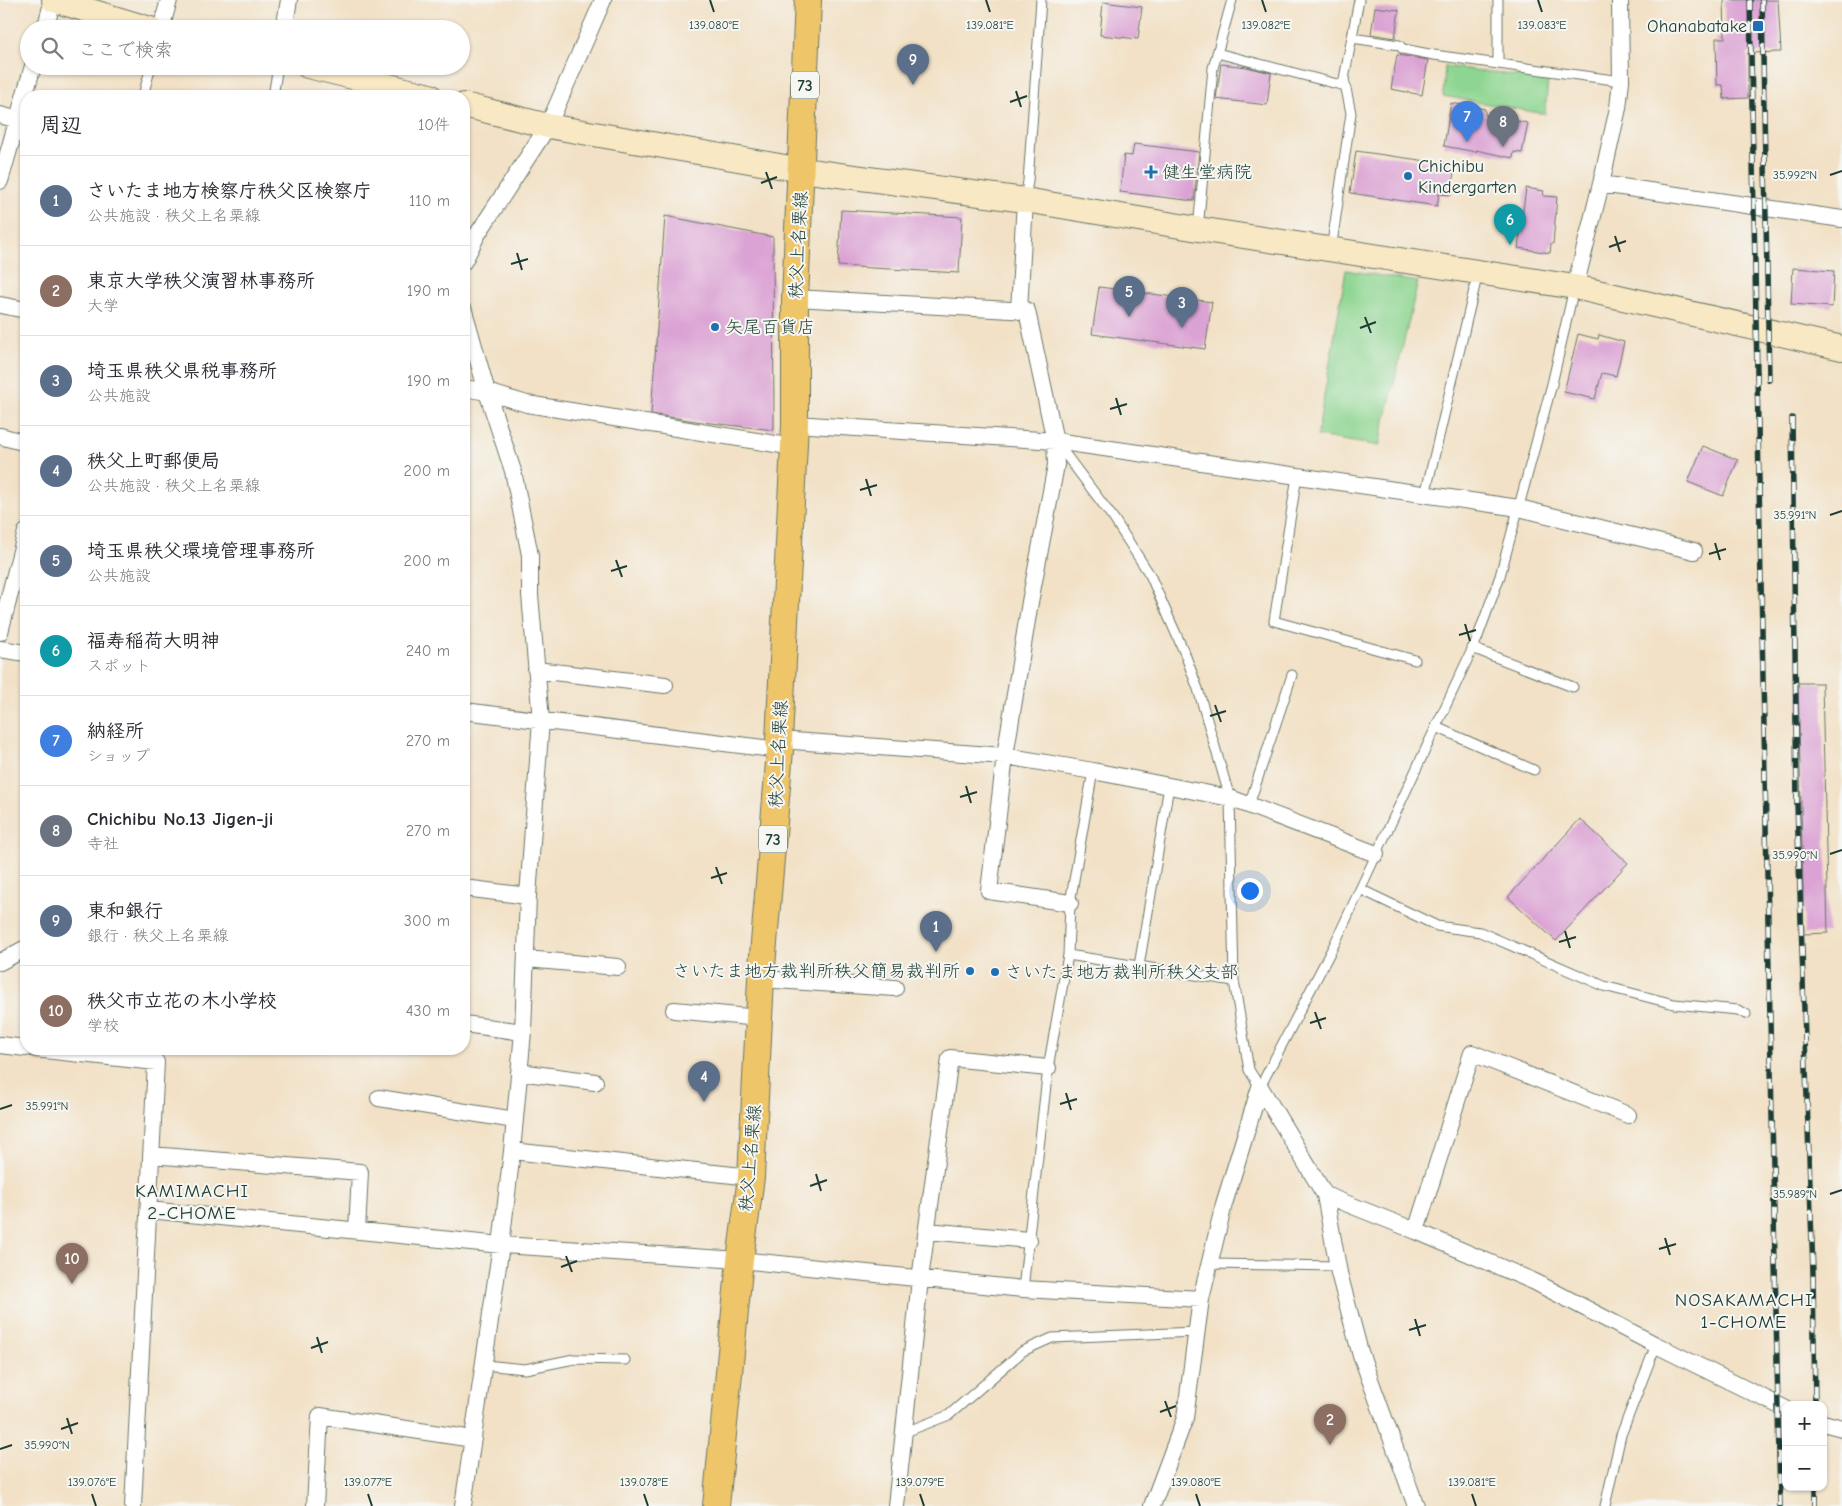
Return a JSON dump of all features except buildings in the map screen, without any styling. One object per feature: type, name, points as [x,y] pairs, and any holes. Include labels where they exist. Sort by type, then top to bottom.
[{"type":"main road","name":"秩父上名栗線","points":[[716,1506],[740,1260],[751,1177],[761,979],[780,745],[795,436],[795,298],[808,0]]},
{"type":"street","points":[[47,20],[54,0],[120,20]]},
{"type":"street","points":[[164,20],[170,0]]},
{"type":"street","points":[[286,20],[289,0]]},
{"type":"street","points":[[470,233],[548,126],[603,0]]},
{"type":"street","points":[[1574,286],[1601,184],[1618,108],[1620,0]]},
{"type":"street","points":[[28,90],[31,75]]},
{"type":"street","points":[[345,75],[406,90]]},
{"type":"street","points":[[470,106],[548,126],[802,170],[1025,200],[1331,250],[1574,286],[1842,348]]},
{"type":"street","points":[[0,115],[20,120]]},
{"type":"street","points":[[0,181],[20,126]]},
{"type":"street","points":[[1601,184],[1842,219]]},
{"type":"street","points":[[1018,311],[1025,200]]},
{"type":"street","points":[[795,298],[1027,311],[1055,441],[1056,465],[1004,756],[989,890],[1070,903]]},
{"type":"street","points":[[0,305],[20,309]]},
{"type":"street","points":[[464,1506],[501,1245],[515,1120],[523,1032],[528,896],[540,720],[530,595],[530,555],[513,471],[470,332]]},
{"type":"street","points":[[470,389],[527,404],[795,436],[1055,441],[1519,508],[1694,551]]},
{"type":"street","points":[[0,436],[20,441]]},
{"type":"street","points":[[0,632],[20,555]]},
{"type":"street","points":[[0,649],[20,652]]},
{"type":"street","points":[[536,670],[665,685]]},
{"type":"street","points":[[470,712],[780,745],[1004,756],[1230,798],[1376,854]]},
{"type":"street","points":[[470,889],[528,896]]},
{"type":"street","points":[[0,962],[20,951]]},
{"type":"street","points":[[526,959],[618,967]]},
{"type":"street","points":[[761,979],[895,988]]},
{"type":"street","points":[[674,1010],[759,1018]]},
{"type":"street","points":[[470,1025],[523,1032]]},
{"type":"street","points":[[0,1045],[20,1047]]},
{"type":"street","points":[[1416,1231],[1472,1053],[1628,1115]]},
{"type":"street","points":[[91,1055],[156,1062],[133,1506]]},
{"type":"street","points":[[896,1506],[920,1279],[950,1058],[1048,1068]]},
{"type":"street","points":[[519,1072],[595,1082]]},
{"type":"street","points":[[1260,1087],[1325,1195],[1338,1266],[1360,1352],[1416,1506]]},
{"type":"street","points":[[1152,1506],[1185,1418],[1201,1299],[1224,1204],[1260,1087]]},
{"type":"street","points":[[379,1098],[515,1120]]},
{"type":"street","points":[[512,1151],[751,1177]]},
{"type":"street","points":[[151,1156],[360,1172],[357,1231]]},
{"type":"street","points":[[1325,1195],[1416,1231],[1535,1282],[1656,1345],[1782,1407]]},
{"type":"street","points":[[149,1210],[501,1245],[740,1260],[1023,1289],[1201,1299]]},
{"type":"street","points":[[927,1230],[1029,1240]]},
{"type":"street","points":[[315,1506],[320,1416],[473,1439]]},
{"type":"street","points":[[1827,1424],[1842,1428]]},
{"type":"lane","points":[[1025,200],[1041,0]]},
{"type":"lane","points":[[1198,229],[1213,68],[1232,0]]},
{"type":"lane","points":[[1331,250],[1351,113],[1344,79],[1358,0]]},
{"type":"lane","points":[[1498,0],[1498,64]]},
{"type":"lane","points":[[1352,38],[1399,45],[1403,49],[1434,55],[1620,81]]},
{"type":"lane","points":[[1217,53],[1345,86]]},
{"type":"lane","points":[[145,90],[149,75]]},
{"type":"lane","points":[[274,90],[276,75]]},
{"type":"lane","points":[[1425,495],[1478,272]]},
{"type":"lane","points":[[1055,441],[1114,520],[1150,575],[1185,654],[1194,680],[1230,798],[1234,981],[1249,1070],[1260,1087],[1335,943],[1472,648],[1500,576],[1552,384],[1574,286]]},
{"type":"lane","points":[[1297,476],[1274,621],[1415,660]]},
{"type":"lane","points":[[1472,648],[1573,686]]},
{"type":"lane","points":[[1249,805],[1292,675]]},
{"type":"lane","points":[[1436,727],[1534,770]]},
{"type":"lane","points":[[1023,1289],[1048,1068],[1068,955],[1070,903],[1092,771]]},
{"type":"lane","points":[[1139,966],[1168,786]]},
{"type":"lane","points":[[1360,889],[1437,926],[1480,932],[1604,986],[1674,1004],[1738,1010],[1746,1014]]},
{"type":"lane","points":[[1068,955],[1234,981]]},
{"type":"lane","points":[[1209,1264],[1338,1266]]},
{"type":"lane","points":[[903,1434],[949,1415],[1023,1352],[1052,1338],[1196,1332]]},
{"type":"lane","points":[[1605,1506],[1621,1435],[1656,1345]]},
{"type":"lane","points":[[484,1365],[525,1369],[574,1359],[625,1360]]},
{"type":"green space","points":[[1445,66],[1548,80],[1545,114],[1443,96]]},
{"type":"green space","points":[[1346,270],[1418,282],[1379,446],[1317,436]]},
{"type":"railway","points":[[1750,0],[1780,1506]]},
{"type":"railway","points":[[1762,0],[1769,380]]},
{"type":"railway","points":[[1792,418],[1797,804],[1813,1273],[1815,1401]]},
{"type":"railway","points":[[1815,1491],[1815,1506]]},
{"type":"place","name":"Ohanabatake","points":[[1758,26]]},
{"type":"place","name":"東和銀行","points":[[913,85]]},
{"type":"place","name":"納経所","points":[[1467,142]]},
{"type":"place","name":"Chichibu No.13 Jigen-ji","points":[[1503,147]]},
{"type":"place","name":"健生堂病院","points":[[1151,172]]},
{"type":"place","name":"Chichibu Kindergarten","points":[[1408,176]]},
{"type":"place","name":"福寿稲荷大明神","points":[[1510,245]]},
{"type":"place","name":"埼玉県秩父環境管理事務所","points":[[1129,317]]},
{"type":"place","name":"矢尾百貨店","points":[[715,327]]},
{"type":"place","name":"埼玉県秩父県税事務所","points":[[1182,328]]},
{"type":"place","name":"さいたま地方検察庁秩父区検察庁","points":[[936,952]]},
{"type":"place","name":"さいたま地方裁判所秩父簡易裁判所","points":[[970,971]]},
{"type":"place","name":"さいたま地方裁判所秩父支部","points":[[995,972]]},
{"type":"place","name":"秩父上町郵便局","points":[[704,1102]]},
{"type":"place","name":"秩父市立花の木小学校","points":[[72,1284]]},
{"type":"place","name":"東京大学秩父演習林事務所","points":[[1330,1445]]},
{"type":"district","name":"KAMIMACHI 2-CHOME","points":[[192,1201]]},
{"type":"district","name":"NOSAKAMACHI 1-CHOME","points":[[1744,1310]]}]
